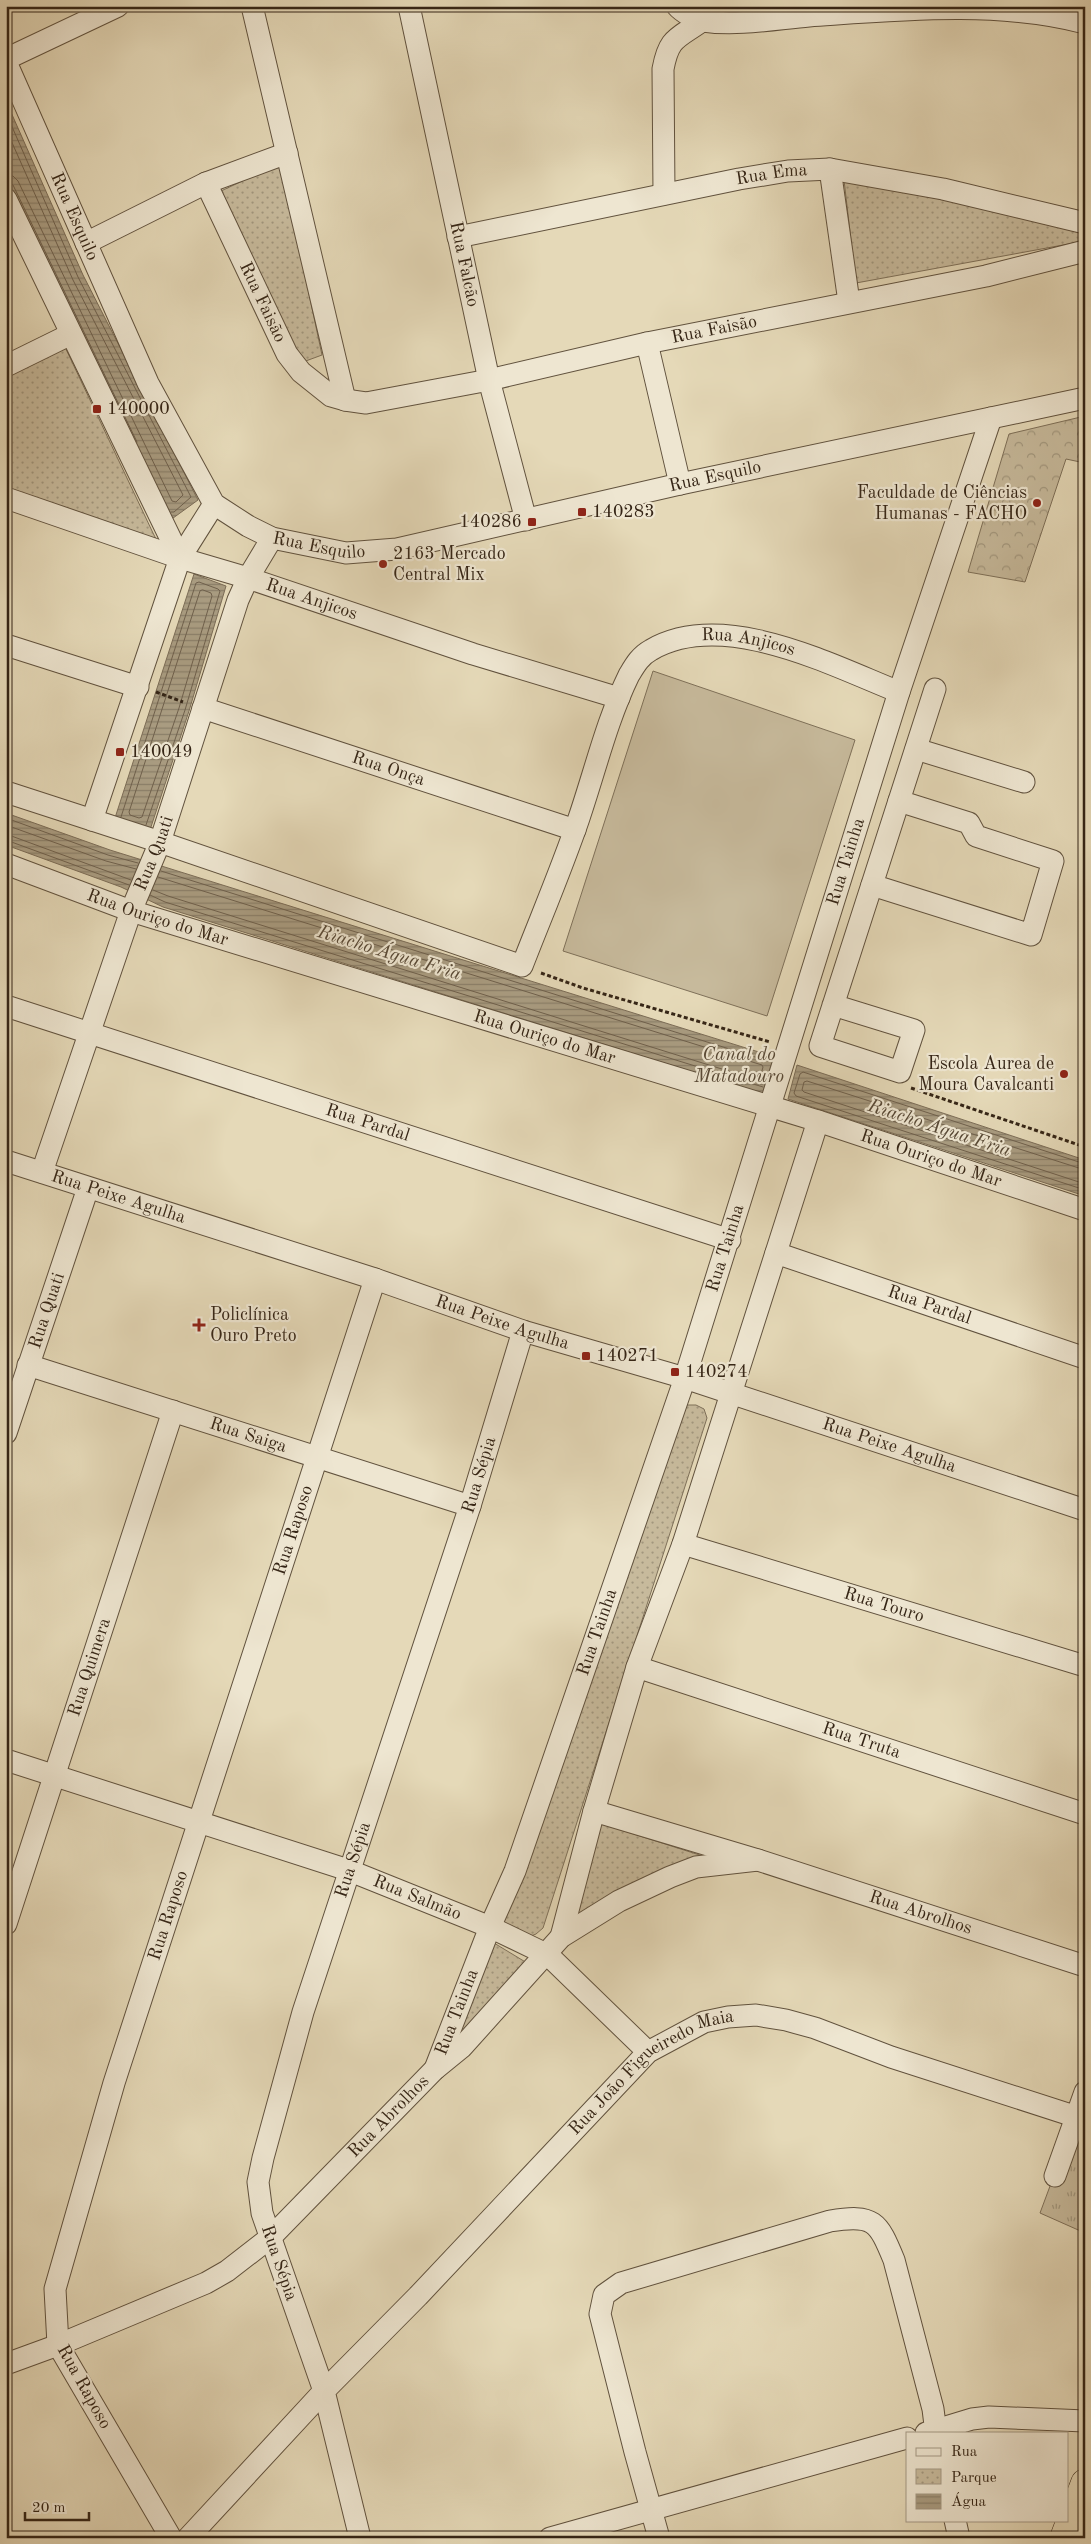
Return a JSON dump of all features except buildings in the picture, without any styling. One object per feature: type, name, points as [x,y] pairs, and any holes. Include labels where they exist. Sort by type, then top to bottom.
[{"type":"highway","points":[[1064,2538],[1085,2483]]},
{"type":"street","points":[[6,60],[118,6]]},
{"type":"street","points":[[252,6],[345,400]]},
{"type":"street","name":"Rua Falcão","points":[[409,6],[489,380],[526,520]]},
{"type":"street","points":[[678,6],[702,21],[740,21],[848,13],[1018,9],[1056,15],[1085,23]]},
{"type":"street","points":[[664,194],[663,69],[666,52],[672,42],[702,21]]},
{"type":"street","name":"Rua Esquilo","points":[[6,60],[148,383],[214,504],[248,526],[272,538],[346,553],[397,549],[680,484],[1085,398]]},
{"type":"street","points":[[86,242],[206,183],[287,153]]},
{"type":"street","points":[[830,169],[849,302]]},
{"type":"street","name":"Rua Ema","points":[[458,237],[664,194],[788,171],[830,169],[943,190],[1085,223]]},
{"type":"street","name":"Rua Faisão","points":[[206,183],[287,354],[301,372],[331,396],[366,403],[489,380],[647,343],[986,276],[1085,251]]},
{"type":"street","points":[[8,207],[180,558]]},
{"type":"street","points":[[6,366],[71,334]]},
{"type":"street","points":[[647,343],[680,484]]},
{"type":"street","name":"Rua Tainha","points":[[435,2069],[490,1926],[515,1871],[685,1378],[730,1240],[899,692],[991,418]]},
{"type":"street","name":"Rua Anjicos","points":[[6,498],[180,558],[248,578],[473,654],[619,698]]},
{"type":"street","points":[[101,824],[147,690],[180,558],[214,504]]},
{"type":"street","name":"Rua Quati","points":[[42,1172],[88,1033],[133,906],[158,844],[198,706],[248,578],[272,538]]},
{"type":"street","name":"Rua Anjicos","points":[[158,844],[522,966],[575,830],[619,698],[640,658],[665,643],[694,637],[745,637],[793,649],[899,692]]},
{"type":"street","points":[[6,645],[147,690]]},
{"type":"street","points":[[833,1005],[936,689]]},
{"type":"street","name":"Rua Onça","points":[[198,706],[575,830]]},
{"type":"street","points":[[916,749],[1024,782]]},
{"type":"street","points":[[6,792],[158,844]]},
{"type":"street","points":[[872,885],[1031,935],[1053,861],[976,836],[969,823],[899,801]]},
{"type":"street","name":"Rua Ouriço do Mar","points":[[6,864],[133,906],[772,1104],[1085,1210]]},
{"type":"street","points":[[836,898],[864,908]]},
{"type":"street","name":"Rua Pardal","points":[[6,1006],[730,1240]]},
{"type":"street","points":[[561,1938],[594,1811],[637,1668],[683,1544],[729,1394],[818,1121]]},
{"type":"street","name":"Rua Peixe Agulha","points":[[6,1161],[375,1279],[523,1331],[685,1378],[1085,1510]]},
{"type":"street","name":"Rua Quati","points":[[6,1433],[88,1188]]},
{"type":"street","name":"Rua Pardal","points":[[776,1254],[1085,1358]]},
{"type":"street","name":"Rua Raposo","points":[[171,2538],[58,2345],[55,2289],[114,2083],[200,1824],[375,1279]]},
{"type":"street","name":"Rua Sépia","points":[[324,2391],[259,2199],[258,2182],[303,2012],[348,1870],[470,1506],[523,1331]]},
{"type":"street","name":"Rua Saiga","points":[[28,1365],[470,1506]]},
{"type":"street","name":"Rua Quimera","points":[[6,1924],[173,1411]]},
{"type":"street","name":"Rua Touro","points":[[683,1544],[1085,1666]]},
{"type":"street","name":"Rua Truta","points":[[637,1668],[1085,1814]]},
{"type":"street","name":"Rua Salmão","points":[[6,1760],[54,1774],[200,1824],[348,1870],[490,1926],[548,1955],[648,2052]]},
{"type":"street","name":"Rua Abrolhos","points":[[594,1811],[758,1860],[1085,1966]]},
{"type":"street","name":"Rua Abrolhos","points":[[6,2364],[58,2345],[206,2283],[227,2271],[271,2237],[435,2069],[462,2047],[548,1955],[561,1938],[619,1901],[670,1877],[696,1867],[758,1860]]},
{"type":"street","name":"Rua João Figueiredo Maia","points":[[188,2538],[324,2391],[418,2296],[648,2052],[704,2022],[728,2017],[756,2015],[786,2020],[815,2028],[891,2057],[1077,2117]]},
{"type":"street","points":[[1054,2176],[1085,2092]]},
{"type":"street","points":[[659,2538],[634,2452],[600,2314],[604,2295],[621,2283],[830,2221],[855,2217],[873,2223],[880,2230],[894,2260],[933,2409],[933,2432],[972,2419],[989,2417],[1085,2421]]},
{"type":"street","points":[[324,2391],[360,2538]]},
{"type":"street","points":[[550,2538],[906,2438]]},
{"type":"street","points":[[955,2522],[959,2538]]},
{"type":"path","points":[[147,690],[198,706]]},
{"type":"green space","points":[[281,163],[322,355],[303,362],[281,333],[221,191]]},
{"type":"green space","points":[[844,180],[1085,228],[1085,241],[856,283]]},
{"type":"green space","points":[[64,345],[159,545],[6,493],[6,374]]},
{"type":"green space","points":[[1085,416],[1085,463],[1066,459],[1025,582],[968,572],[1009,434]]},
{"type":"green space","points":[[653,671],[855,740],[767,1016],[563,951]]},
{"type":"green space","points":[[686,1405],[696,1405],[704,1409],[707,1418],[543,1928],[536,1934],[526,1938],[501,1924]]},
{"type":"green space","points":[[596,1822],[709,1858],[570,1925]]},
{"type":"green space","points":[[494,1943],[532,1966],[446,2056]]},
{"type":"green space","points":[[1085,2092],[1085,2233],[1040,2213]]},
{"type":"water","points":[[6,101],[83,275],[198,500],[169,521],[6,182]]},
{"type":"water","points":[[194,574],[226,586],[189,711],[149,833],[114,821]]},
{"type":"water","name":"Canal do Matadouro","points":[[6,813],[110,850],[778,1058],[767,1095],[163,907],[121,887],[6,845]]},
{"type":"water","name":"Canal do Matadouro","points":[[797,1065],[1085,1160],[1085,1196],[788,1099]]},
{"type":"place","name":"140000","points":[[97,409]]},
{"type":"place","name":"Faculdade de Ciências Humanas - FACHO","points":[[1037,503]]},
{"type":"place","name":"140283","points":[[582,512]]},
{"type":"place","name":"140286","points":[[532,522]]},
{"type":"place","name":"2163 Mercado Central Mix","points":[[383,564]]},
{"type":"place","name":"140049","points":[[120,752]]},
{"type":"place","name":"Escola Aurea de Moura Cavalcanti","points":[[1064,1074]]},
{"type":"place","name":"Policlínica Ouro Preto","points":[[199,1325]]},
{"type":"place","name":"140271","points":[[586,1356]]},
{"type":"place","name":"140274","points":[[675,1372]]},
{"type":"water label","name":"Riacho Água Fria","points":[[389,954]]},
{"type":"water label","name":"Riacho Água Fria","points":[[939,1129]]}]
